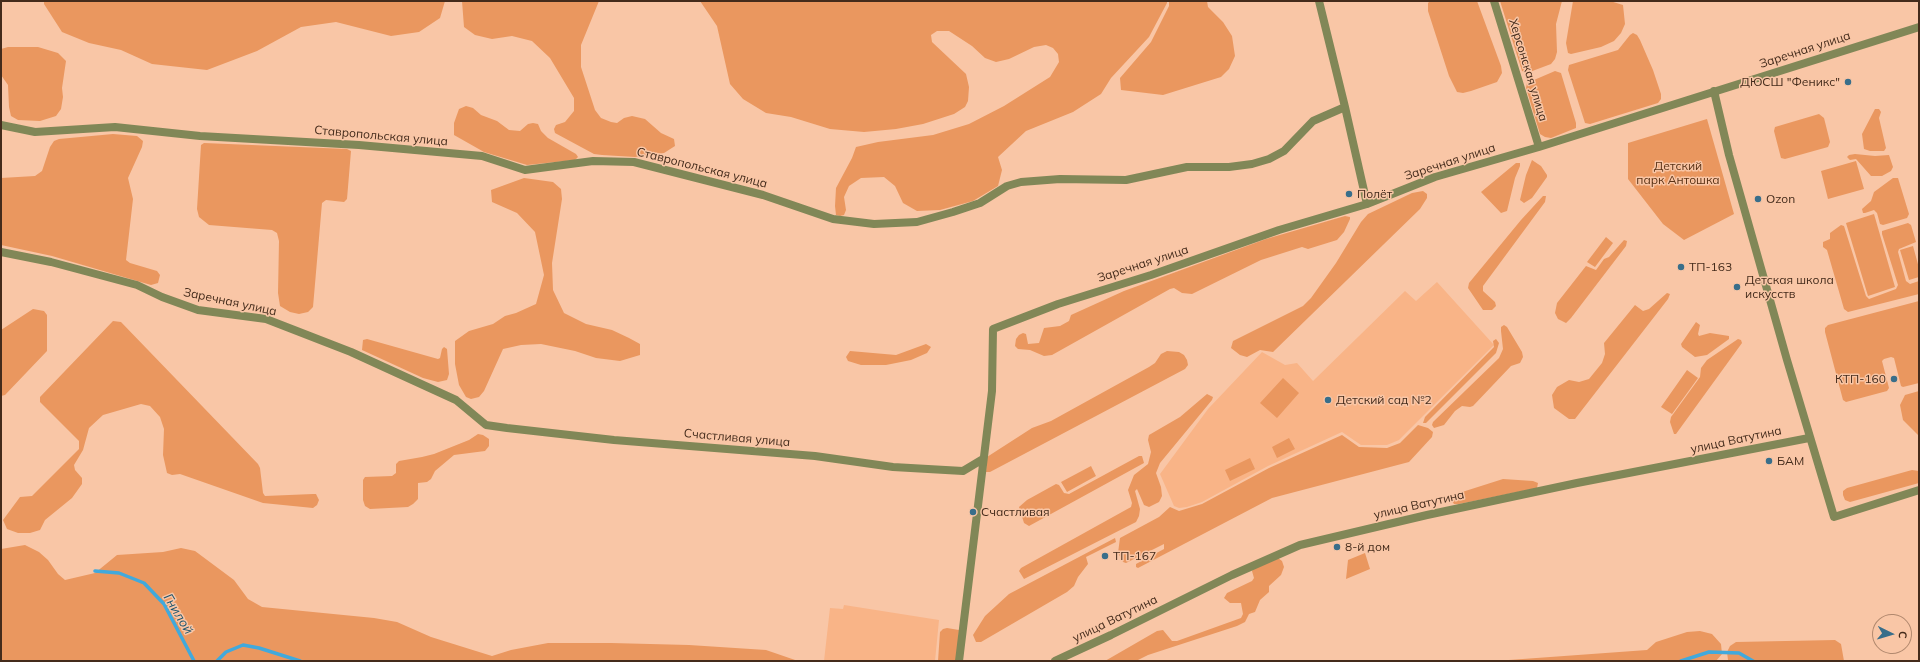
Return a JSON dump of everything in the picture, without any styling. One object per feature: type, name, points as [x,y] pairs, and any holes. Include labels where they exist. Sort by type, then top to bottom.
[{"type":"street","points":[[1319,1],[1367,204]]},
{"type":"street","name":"Херсонская улица","points":[[1494,1],[1539,147]]},
{"type":"street","name":"Заречная улица","points":[[983,459],[992,391],[993,330],[1058,304],[1151,275],[1279,230],[1367,204],[1434,177],[1539,147],[1919,27]]},
{"type":"street","points":[[1714,92],[1743,204],[1809,438],[1834,518],[1919,490]]},
{"type":"street","name":"Ставропольская улица","points":[[1,125],[35,132],[115,127],[200,136],[359,145],[482,156],[525,170],[593,161],[634,162],[763,195],[832,219],[874,224],[917,222],[953,212],[980,203],[1008,186],[1021,182],[1060,179],[1126,180],[1187,167],[1229,167],[1252,164],[1269,159],[1284,151],[1312,121],[1345,107]]},
{"type":"street","name":"Заречная улица","points":[[1,252],[51,262],[137,285],[162,298],[198,310],[266,319],[351,352],[456,400],[486,424]]},
{"type":"street","name":"Счастливая улица","points":[[486,424],[507,428],[614,440],[815,456],[893,467],[963,471],[983,459]]},
{"type":"street","name":"улица Ватутина","points":[[1055,661],[1232,575],[1300,545],[1427,515],[1577,483],[1809,438]]},
{"type":"street","points":[[959,661],[983,459]]},
{"type":"shaded area","name":"Детский сад №2","points":[[1437,282],[1494,345],[1399,440],[1387,445],[1361,445],[1342,432],[1268,466],[1202,502],[1187,507],[1179,508],[1174,506],[1160,474],[1208,409],[1262,352],[1285,365],[1297,363],[1313,381],[1405,291],[1416,301]]},
{"type":"shaded area","points":[[844,605],[939,620],[935,661],[824,661],[830,608],[843,609]]},
{"type":"green space","points":[[44,1],[445,1],[440,18],[419,32],[391,36],[336,22],[301,27],[257,51],[207,70],[152,64],[121,50],[89,43],[62,32],[44,4]]},
{"type":"green space","points":[[462,1],[599,1],[581,45],[581,67],[595,110],[601,118],[611,122],[617,123],[624,118],[632,116],[645,119],[661,133],[674,139],[675,146],[664,153],[635,157],[602,155],[594,154],[555,133],[554,129],[556,125],[565,122],[574,111],[574,98],[550,58],[532,41],[512,36],[492,39],[475,35],[464,27]]},
{"type":"green space","points":[[700,1],[1167,1],[1167,3],[1149,37],[1111,78],[1101,94],[1073,112],[1026,131],[998,157],[1002,170],[998,186],[973,201],[940,210],[917,211],[903,203],[895,186],[884,177],[861,178],[849,186],[844,197],[846,210],[844,215],[840,216],[836,215],[836,188],[852,158],[856,147],[878,142],[933,135],[969,124],[1004,106],[1050,77],[1059,62],[1058,54],[1053,48],[1046,45],[1034,47],[1009,59],[996,62],[985,58],[972,46],[949,31],[937,31],[931,35],[932,42],[966,74],[969,87],[968,101],[965,107],[954,114],[923,124],[896,129],[864,132],[830,129],[791,117],[766,113],[743,99],[730,84],[717,26]]},
{"type":"green space","points":[[1169,1],[1207,1],[1208,7],[1223,22],[1232,36],[1235,56],[1229,69],[1221,77],[1163,95],[1121,90],[1120,78],[1151,42],[1169,6]]},
{"type":"green space","points":[[1430,1],[1477,1],[1501,66],[1502,73],[1497,82],[1463,93],[1457,92],[1449,76],[1428,11],[1428,3]]},
{"type":"green space","points":[[1500,1],[1562,1],[1556,24],[1557,52],[1555,59],[1551,64],[1527,73],[1522,71]]},
{"type":"green space","points":[[1573,1],[1610,1],[1623,5],[1625,24],[1621,33],[1614,41],[1601,47],[1571,54],[1568,53],[1566,43]]},
{"type":"green space","points":[[1633,33],[1637,35],[1640,40],[1653,70],[1661,94],[1661,99],[1658,103],[1590,124],[1585,123],[1568,70],[1569,65],[1618,50]]},
{"type":"green space","points":[[8,47],[38,47],[58,53],[66,61],[61,109],[56,116],[40,121],[18,120],[11,116],[8,85],[1,75],[1,49]]},
{"type":"green space","points":[[1555,71],[1561,73],[1576,123],[1576,128],[1551,138],[1540,134],[1526,88],[1527,83]]},
{"type":"green space","points":[[466,106],[473,108],[481,115],[497,121],[509,130],[520,131],[528,124],[538,124],[541,131],[548,138],[576,154],[578,157],[575,160],[527,165],[484,152],[454,135],[454,123],[459,109]]},
{"type":"green space","points":[[1875,109],[1879,109],[1881,112],[1879,118],[1886,148],[1884,151],[1870,151],[1864,149],[1862,134]]},
{"type":"green space","points":[[1819,114],[1824,118],[1830,142],[1828,147],[1785,159],[1781,158],[1774,131],[1775,127]]},
{"type":"green space","name":"Детский парк Антошка","points":[[1707,119],[1734,214],[1684,240],[1663,224],[1628,179],[1628,143]]},
{"type":"green space","points":[[113,134],[137,136],[143,141],[142,147],[128,178],[133,199],[126,260],[130,263],[157,271],[160,275],[158,283],[151,285],[52,256],[1,245],[1,178],[35,176],[42,171],[50,147],[54,141],[59,139]]},
{"type":"green space","points":[[204,143],[347,149],[351,151],[347,199],[344,202],[326,200],[322,203],[313,307],[308,312],[299,314],[290,312],[280,306],[278,293],[279,241],[277,233],[272,230],[209,225],[199,217],[197,209],[201,145]]},
{"type":"green space","points":[[1855,154],[1875,156],[1889,155],[1893,167],[1891,171],[1882,176],[1871,176],[1856,159],[1850,160],[1847,157]]},
{"type":"green space","points":[[1532,160],[1541,166],[1547,177],[1532,198],[1524,203],[1520,200],[1526,175]]},
{"type":"green space","points":[[1856,161],[1864,189],[1828,199],[1821,171]]},
{"type":"green space","points":[[1516,163],[1520,163],[1520,166],[1515,178],[1507,211],[1501,213],[1481,192]]},
{"type":"green space","points":[[524,178],[553,182],[561,189],[562,199],[552,263],[553,290],[564,313],[586,324],[612,330],[640,344],[640,355],[620,361],[596,358],[575,351],[541,344],[521,345],[503,349],[484,391],[479,397],[471,399],[466,397],[459,385],[455,364],[455,341],[469,331],[493,324],[505,316],[536,304],[544,275],[535,232],[517,213],[492,202],[491,190]]},
{"type":"green space","points":[[1893,178],[1898,178],[1909,214],[1907,218],[1883,225],[1880,224],[1877,213],[1874,210],[1863,213],[1862,209],[1871,201],[1874,192]]},
{"type":"green space","points":[[1423,191],[1427,194],[1427,198],[1420,209],[1273,352],[1260,350],[1247,357],[1240,355],[1231,348],[1233,341],[1303,306],[1311,298],[1336,263],[1361,222],[1368,214],[1412,193]]},
{"type":"green space","points":[[1543,196],[1546,196],[1545,202],[1483,286],[1483,291],[1495,302],[1496,306],[1492,310],[1483,310],[1468,288],[1469,283],[1521,220]]},
{"type":"green space","points":[[1874,214],[1895,287],[1868,296],[1846,223]]},
{"type":"green space","points":[[1345,216],[1350,217],[1350,219],[1344,232],[1337,240],[1308,249],[1302,247],[1261,260],[1192,294],[1182,293],[1174,288],[1170,289],[1052,355],[1044,356],[1030,350],[1018,349],[1015,346],[1016,339],[1023,333],[1026,334],[1028,344],[1039,343],[1044,328],[1060,326],[1069,321],[1071,315],[1124,291],[1266,239]]},
{"type":"green space","points":[[1908,223],[1911,225],[1916,242],[1899,249],[1898,252],[1906,281],[1910,284],[1919,281],[1919,294],[1848,312],[1844,309],[1827,250],[1823,247],[1823,242],[1830,239],[1830,233],[1841,225],[1844,226],[1866,296],[1869,299],[1896,289],[1898,285],[1882,231]]},
{"type":"green space","points":[[1606,237],[1613,243],[1595,267],[1587,262]]},
{"type":"green space","points":[[1624,240],[1627,241],[1626,246],[1571,318],[1566,323],[1558,319],[1555,313],[1557,303],[1586,266],[1596,270],[1604,259],[1609,257]]},
{"type":"green space","points":[[1913,246],[1919,268],[1919,277],[1909,280],[1900,250]]},
{"type":"green space","points":[[1667,293],[1670,294],[1668,299],[1575,419],[1569,419],[1554,408],[1552,395],[1557,387],[1569,380],[1579,382],[1589,379],[1602,363],[1605,354],[1604,343],[1635,305],[1643,311],[1649,309]]},
{"type":"green space","points":[[1919,301],[1919,383],[1903,387],[1901,386],[1894,358],[1891,357],[1882,361],[1889,388],[1887,391],[1846,402],[1843,400],[1825,328],[1828,325]]},
{"type":"green space","points":[[33,309],[44,311],[47,315],[47,351],[5,395],[1,396],[1,330]]},
{"type":"green space","points":[[113,321],[121,322],[258,464],[260,468],[263,493],[265,496],[316,494],[319,500],[317,505],[313,508],[263,503],[180,474],[172,475],[167,473],[163,455],[164,429],[160,417],[150,406],[141,404],[103,415],[89,428],[83,450],[74,465],[75,470],[82,478],[82,484],[72,498],[45,520],[40,530],[30,533],[18,533],[7,529],[3,520],[20,497],[32,496],[79,449],[79,441],[40,402],[40,397]]},
{"type":"green space","points":[[1696,322],[1700,325],[1699,336],[1710,333],[1729,336],[1729,339],[1707,355],[1695,357],[1682,347],[1681,344]]},
{"type":"green space","points":[[1504,325],[1507,327],[1522,352],[1523,357],[1520,363],[1511,366],[1473,406],[1462,406],[1455,411],[1444,425],[1434,428],[1432,425],[1433,422],[1499,358],[1503,349],[1501,327]]},
{"type":"green space","points":[[367,339],[438,359],[440,358],[444,347],[447,349],[449,374],[447,380],[438,382],[423,378],[362,350],[363,340]]},
{"type":"green space","points":[[1496,339],[1499,343],[1496,353],[1426,423],[1423,423],[1425,417],[1494,347],[1493,341]]},
{"type":"green space","points":[[1738,339],[1741,340],[1742,343],[1676,434],[1674,434],[1670,422],[1671,417],[1700,377],[1701,368],[1707,360]]},
{"type":"green space","points":[[926,344],[931,347],[927,353],[911,360],[886,365],[861,365],[848,361],[846,357],[850,351],[896,355]]},
{"type":"green space","points":[[1167,351],[1179,352],[1184,355],[1188,365],[1185,369],[990,472],[986,472],[987,457],[1032,428],[1051,421],[1149,367],[1155,363],[1161,354]]},
{"type":"green space","points":[[1687,370],[1698,378],[1672,414],[1661,407]]},
{"type":"green space","points":[[1283,378],[1299,393],[1277,418],[1260,403]]},
{"type":"green space","points":[[1919,391],[1919,436],[1903,420],[1900,405],[1905,395]]},
{"type":"green space","points":[[1207,394],[1213,397],[1212,400],[1160,463],[1156,473],[1161,487],[1162,496],[1159,502],[1149,507],[1144,505],[1137,489],[1135,491],[1140,509],[1136,522],[1024,579],[1019,571],[1021,568],[1131,507],[1132,503],[1128,490],[1134,475],[1148,464],[1151,452],[1148,440],[1149,435],[1180,417]]},
{"type":"green space","points":[[1418,425],[1428,428],[1433,432],[1432,437],[1409,462],[1272,498],[1138,568],[1136,567],[1136,564],[1164,549],[1164,544],[1126,563],[1123,562],[1118,553],[1120,538],[1159,517],[1170,507],[1179,511],[1202,504],[1269,468],[1342,435],[1359,447],[1387,448],[1400,443]]},
{"type":"green space","points":[[478,434],[489,439],[489,446],[485,451],[454,455],[435,471],[431,479],[427,482],[418,483],[418,499],[413,504],[408,507],[370,509],[365,506],[363,500],[363,480],[365,477],[392,476],[396,473],[396,464],[399,461],[434,454],[469,440]]},
{"type":"green space","points":[[1289,438],[1295,449],[1277,458],[1272,447]]},
{"type":"green space","points":[[1139,456],[1142,456],[1144,463],[1029,526],[1024,523],[1019,507],[1027,500],[1056,484],[1059,485],[1064,493],[1069,494]]},
{"type":"green space","points":[[1250,458],[1255,469],[1230,481],[1225,470]]},
{"type":"green space","points":[[1091,466],[1096,476],[1067,492],[1061,482]]},
{"type":"green space","points":[[1912,470],[1919,471],[1919,483],[1850,502],[1845,500],[1843,491],[1847,488]]},
{"type":"green space","points":[[1503,479],[1533,481],[1538,483],[1537,488],[1459,504],[1454,504],[1452,501],[1453,496],[1459,493]]},
{"type":"green space","points":[[1115,538],[1116,542],[1086,557],[1088,564],[1078,577],[1074,586],[1067,592],[981,642],[976,642],[973,635],[985,616],[1009,594]]},
{"type":"green space","points":[[25,545],[39,552],[65,580],[95,573],[117,555],[163,552],[181,548],[195,551],[234,580],[248,599],[262,607],[374,618],[397,622],[431,637],[492,656],[511,650],[548,643],[611,643],[689,645],[766,650],[798,661],[1,661],[1,549]]},
{"type":"green space","points":[[1365,553],[1370,569],[1346,579],[1348,560]]},
{"type":"green space","points":[[1278,558],[1282,561],[1284,567],[1281,575],[1269,586],[1269,592],[1260,600],[1255,612],[1249,614],[1245,622],[1237,626],[1148,655],[1136,661],[1105,661],[1157,631],[1163,630],[1172,641],[1177,641],[1241,618],[1243,614],[1241,603],[1230,603],[1224,598],[1227,593],[1252,581],[1254,578],[1252,571],[1253,568]]},
{"type":"green space","points":[[947,628],[959,630],[957,661],[938,661],[940,632]]},
{"type":"green space","points":[[1700,631],[1712,634],[1721,644],[1722,654],[1716,661],[1495,661],[1647,650],[1656,642],[1687,632]]},
{"type":"green space","points":[[1835,640],[1841,644],[1844,661],[1728,660],[1727,652],[1730,646],[1736,642]]},
{"type":"waterway","name":"Гнилой","points":[[95,571],[119,573],[144,583],[164,604],[194,661]]},
{"type":"waterway","name":"Гнилой","points":[[217,661],[226,652],[243,645],[259,648],[300,661]]},
{"type":"waterway","name":"Гнилой","points":[[1681,661],[1709,652],[1739,653],[1753,661]]},
{"type":"place","name":"ДЮСШ \"Феникс\"","points":[[1848,82]]},
{"type":"place","name":"Полёт","points":[[1349,194]]},
{"type":"place","name":"Ozon","points":[[1758,199]]},
{"type":"place","name":"ТП-163","points":[[1681,267]]},
{"type":"place","name":"Детская школа искусств","points":[[1737,287]]},
{"type":"place","name":"КТП-160","points":[[1894,379]]},
{"type":"place","name":"Детский сад №2","points":[[1328,400]]},
{"type":"place","name":"БАМ","points":[[1769,461]]},
{"type":"place","name":"Счастливая","points":[[973,512]]},
{"type":"place","name":"8-й дом","points":[[1337,547]]},
{"type":"place","name":"ТП-167","points":[[1105,556]]}]
